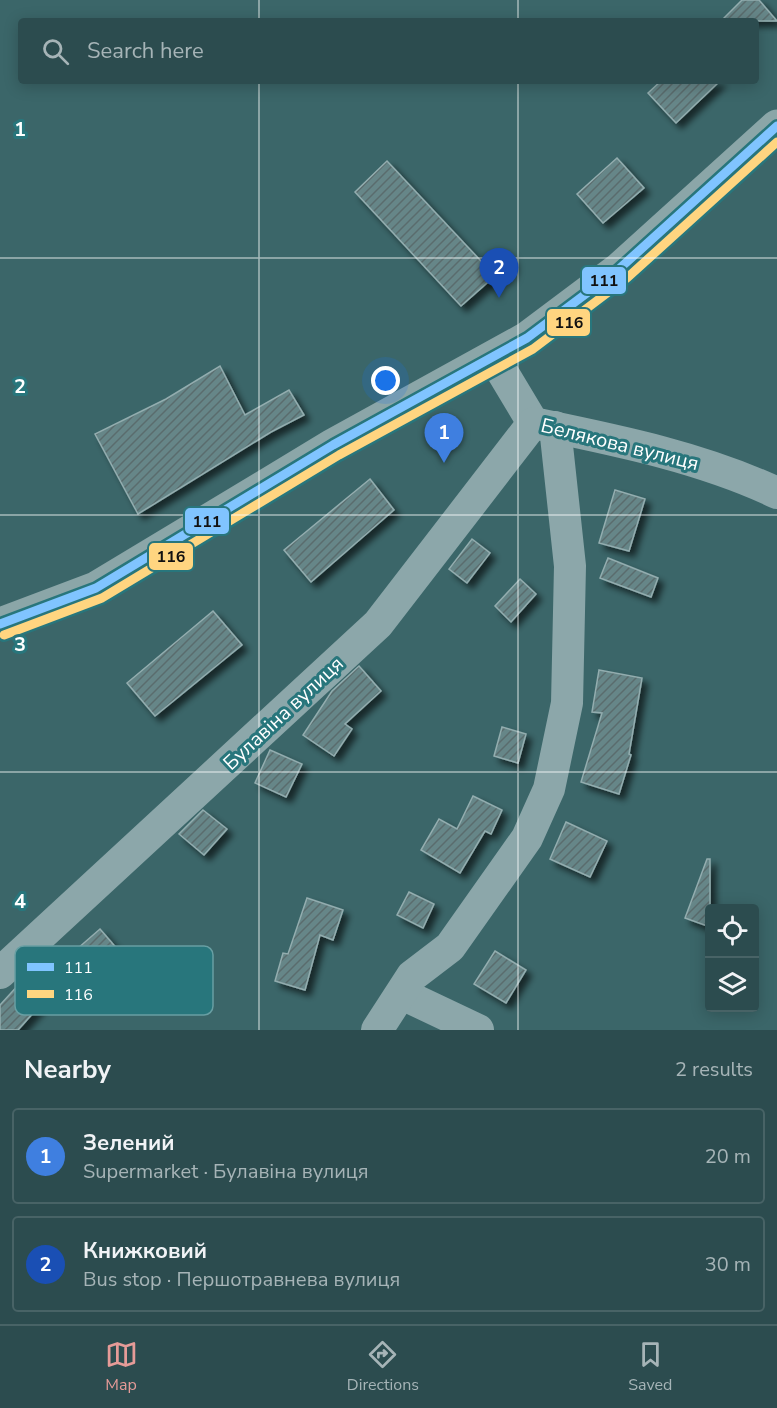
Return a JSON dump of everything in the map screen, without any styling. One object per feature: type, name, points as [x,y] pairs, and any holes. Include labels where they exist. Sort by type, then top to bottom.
[{"type":"main road","points":[[0,624],[96,588],[333,445],[494,358],[561,314],[619,269],[777,126]]},
{"type":"street","name":"Белякова вулиця","points":[[494,358],[544,425],[609,439],[736,474],[777,493]]},
{"type":"street","name":"Булавіна вулиця","points":[[29,946],[378,624],[544,425]]},
{"type":"street","points":[[377,1030],[412,976],[450,947],[527,838],[549,789],[567,703],[570,566],[544,425]]},
{"type":"street","name":"Булавіна вулиця","points":[[0,973],[15,959]]},
{"type":"street","points":[[402,994],[478,1030]]},
{"type":"building","points":[[742,0],[759,0],[777,21],[759,21],[759,18],[724,18]]},
{"type":"building","points":[[658,84],[717,84],[676,123],[648,93]]},
{"type":"building","points":[[617,158],[644,188],[603,223],[577,194]]},
{"type":"building","points":[[387,161],[495,276],[461,306],[355,192]]},
{"type":"building","points":[[220,366],[245,415],[289,390],[304,415],[271,432],[138,514],[95,434],[166,399]]},
{"type":"building","points":[[370,479],[394,510],[311,582],[284,550]]},
{"type":"building","points":[[615,490],[645,499],[629,551],[599,543]]},
{"type":"building","points":[[472,539],[490,553],[467,583],[449,569]]},
{"type":"building","points":[[608,558],[658,578],[651,597],[600,578]]},
{"type":"building","points":[[520,579],[536,594],[511,622],[495,606]]},
{"type":"building","points":[[213,611],[242,645],[155,716],[127,683]]},
{"type":"building","points":[[359,666],[381,691],[345,724],[352,729],[334,756],[303,735],[332,691]]},
{"type":"building","points":[[599,670],[642,678],[629,754],[631,755],[619,794],[581,782],[602,713],[592,712]]},
{"type":"building","points":[[502,727],[526,734],[518,763],[494,756]]},
{"type":"building","points":[[270,750],[302,764],[286,797],[255,783]]},
{"type":"building","points":[[473,796],[502,810],[491,834],[485,831],[460,873],[421,850],[439,819],[457,829]]},
{"type":"building","points":[[203,810],[227,829],[204,855],[179,834]]},
{"type":"building","points":[[566,822],[607,841],[590,877],[550,859]]},
{"type":"building","points":[[707,859],[710,859],[710,904],[705,904],[705,925],[685,918]]},
{"type":"building","points":[[409,892],[434,904],[423,928],[397,915]]},
{"type":"building","points":[[307,898],[343,910],[333,940],[320,935],[305,990],[275,981],[283,953],[288,954]]},
{"type":"building","points":[[100,929],[115,946],[80,946]]},
{"type":"building","points":[[495,951],[526,970],[506,1003],[474,984]]},
{"type":"building","points":[[15,989],[15,1015],[31,1015],[18,1030],[0,1030],[0,1005]]},
{"type":"transit line","name":"111","points":[[0,624],[96,588],[333,445],[527,338],[619,269],[777,126]]},
{"type":"transit line","name":"116","points":[[4,635],[102,598],[339,455],[533,349],[627,278],[777,142]]},
{"type":"place","name":"Книжковий","points":[[499,298]]},
{"type":"place","name":"Зелений","points":[[444,463]]}]
